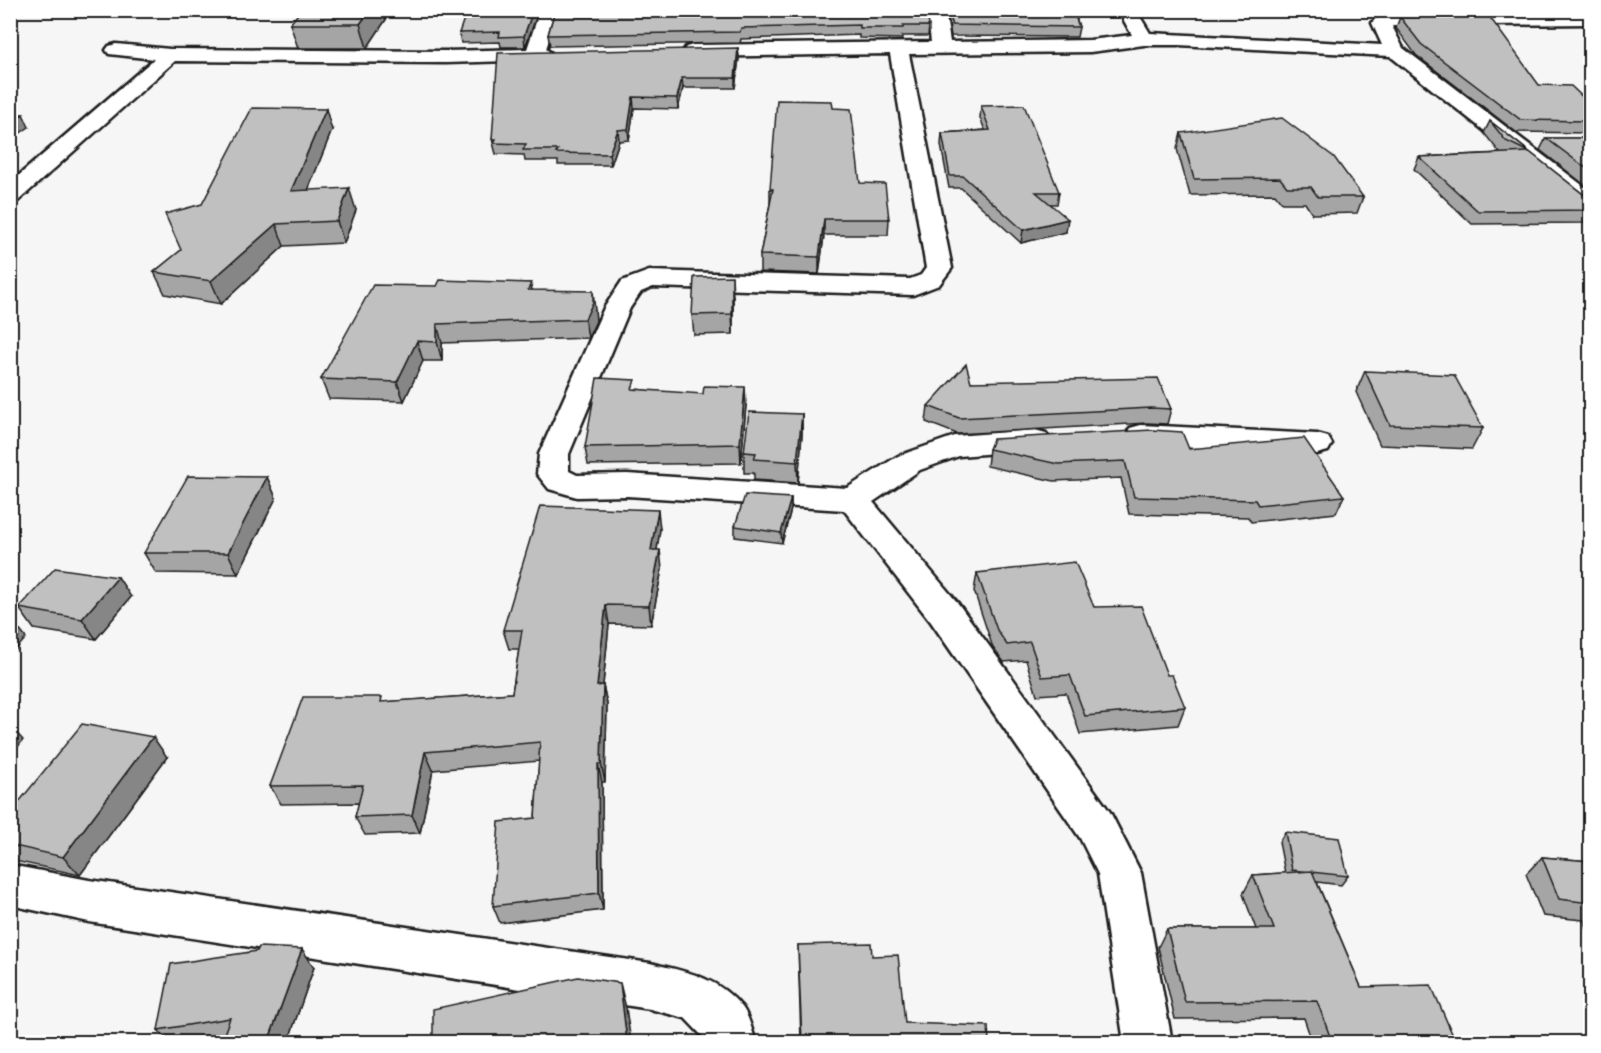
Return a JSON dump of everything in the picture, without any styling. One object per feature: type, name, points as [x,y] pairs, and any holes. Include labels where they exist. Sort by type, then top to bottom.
[{"type":"street","points":[[535,55],[549,10]]},
{"type":"street","points":[[936,10],[941,48]]},
{"type":"street","points":[[1127,10],[1144,39]]},
{"type":"street","points":[[1582,10],[1590,19]]},
{"type":"street","points":[[1590,19],[1387,21],[1381,23],[1395,51],[1590,203]]},
{"type":"street","points":[[678,51],[698,41],[941,48],[1090,46],[1144,39],[1395,51]]},
{"type":"street","points":[[898,48],[939,268],[930,280],[913,287],[649,279],[632,287],[617,308],[554,454],[553,474],[560,481],[577,486],[627,485],[853,501],[909,463],[955,446],[1058,439]]},
{"type":"street","points":[[116,50],[170,55],[446,57],[558,54]]},
{"type":"street","points":[[10,196],[170,55]]},
{"type":"street","points":[[1511,141],[1545,141]]},
{"type":"street","points":[[1114,436],[1147,435],[1317,444]]},
{"type":"street","points":[[853,501],[944,612],[1095,825],[1119,873],[1148,1042]]},
{"type":"street","points":[[10,885],[89,901],[650,986],[698,998],[726,1025],[732,1042]]},
{"type":"building","points":[[301,10],[370,10],[360,24],[290,24]]},
{"type":"building","points":[[467,10],[533,10],[524,36],[499,37],[500,32],[459,33]]},
{"type":"building","points":[[555,10],[927,10],[929,26],[860,28],[860,25],[741,28],[740,32],[548,35]]},
{"type":"building","points":[[950,10],[1078,10],[1078,16],[1075,16],[1079,27],[952,25]]},
{"type":"building","points":[[1489,16],[1539,85],[1571,86],[1590,104],[1590,121],[1521,120],[1421,44],[1400,17]]},
{"type":"building","points":[[738,48],[735,78],[682,78],[677,98],[633,97],[628,129],[618,130],[609,154],[523,150],[526,144],[494,143],[496,139],[492,139],[498,53]]},
{"type":"building","points":[[777,100],[832,101],[833,108],[851,109],[860,183],[885,184],[889,219],[824,219],[819,257],[760,255],[773,189],[770,189]]},
{"type":"building","points":[[1024,105],[1059,192],[1036,192],[1068,219],[1023,230],[963,176],[950,176],[942,133],[990,130],[981,106]]},
{"type":"building","points":[[252,108],[326,109],[291,191],[349,188],[337,221],[276,224],[211,281],[154,272],[181,250],[165,214],[202,204]]},
{"type":"building","points":[[10,114],[23,114],[10,123]]},
{"type":"building","points":[[1282,118],[1334,157],[1363,197],[1318,197],[1311,187],[1287,187],[1280,178],[1194,179],[1181,133]]},
{"type":"building","points":[[1490,121],[1590,198],[1590,210],[1478,211],[1419,157],[1529,152],[1506,141]]},
{"type":"building","points":[[1546,138],[1590,138],[1590,171]]},
{"type":"building","points":[[732,276],[732,314],[692,315],[694,277]]},
{"type":"building","points":[[440,280],[531,283],[528,290],[593,291],[593,302],[585,319],[437,324],[437,342],[417,341],[397,382],[321,379],[373,285],[437,286]]},
{"type":"building","points":[[966,364],[971,382],[1158,378],[1171,409],[1151,408],[959,418],[928,406]]},
{"type":"building","points":[[1365,371],[1454,375],[1483,428],[1390,425]]},
{"type":"building","points":[[597,378],[635,380],[632,389],[703,394],[704,386],[745,387],[740,444],[585,447]]},
{"type":"building","points":[[749,412],[802,414],[797,462],[754,459],[756,453],[744,452]]},
{"type":"building","points":[[1152,430],[1182,432],[1189,449],[1304,438],[1344,496],[1258,505],[1255,500],[1134,497],[1125,461],[1058,464],[989,449],[993,439]]},
{"type":"building","points":[[188,476],[267,477],[228,553],[144,553]]},
{"type":"building","points":[[745,495],[791,498],[781,533],[735,526]]},
{"type":"building","points":[[540,506],[658,510],[651,550],[660,550],[649,606],[606,605],[597,686],[603,685],[601,764],[598,764],[599,893],[493,906],[499,822],[535,818],[540,742],[425,752],[412,815],[355,817],[363,785],[270,786],[303,697],[382,697],[381,702],[512,693],[522,630],[503,630]]},
{"type":"building","points":[[1075,562],[1094,607],[1141,606],[1167,675],[1172,675],[1185,707],[1085,716],[1070,675],[1042,677],[1030,642],[1007,645],[997,630],[977,573]]},
{"type":"building","points":[[55,568],[118,577],[82,619],[19,608]]},
{"type":"building","points":[[82,724],[153,737],[63,857],[10,845],[10,813]]},
{"type":"building","points":[[1285,832],[1339,838],[1348,876],[1292,870]]},
{"type":"building","points":[[1542,857],[1590,861],[1590,903],[1559,899]]},
{"type":"building","points":[[1312,871],[1361,987],[1431,985],[1454,1038],[1332,1042],[1317,1001],[1185,1002],[1167,929],[1274,929],[1253,875]]},
{"type":"building","points":[[871,943],[872,956],[898,955],[905,1023],[988,1026],[989,1042],[802,1042],[798,945]]},
{"type":"building","points":[[259,947],[302,949],[268,1042],[221,1042],[230,1018],[158,1030],[171,964],[257,951]]},
{"type":"building","points":[[578,977],[620,983],[627,1042],[433,1042],[433,1009]]}]
